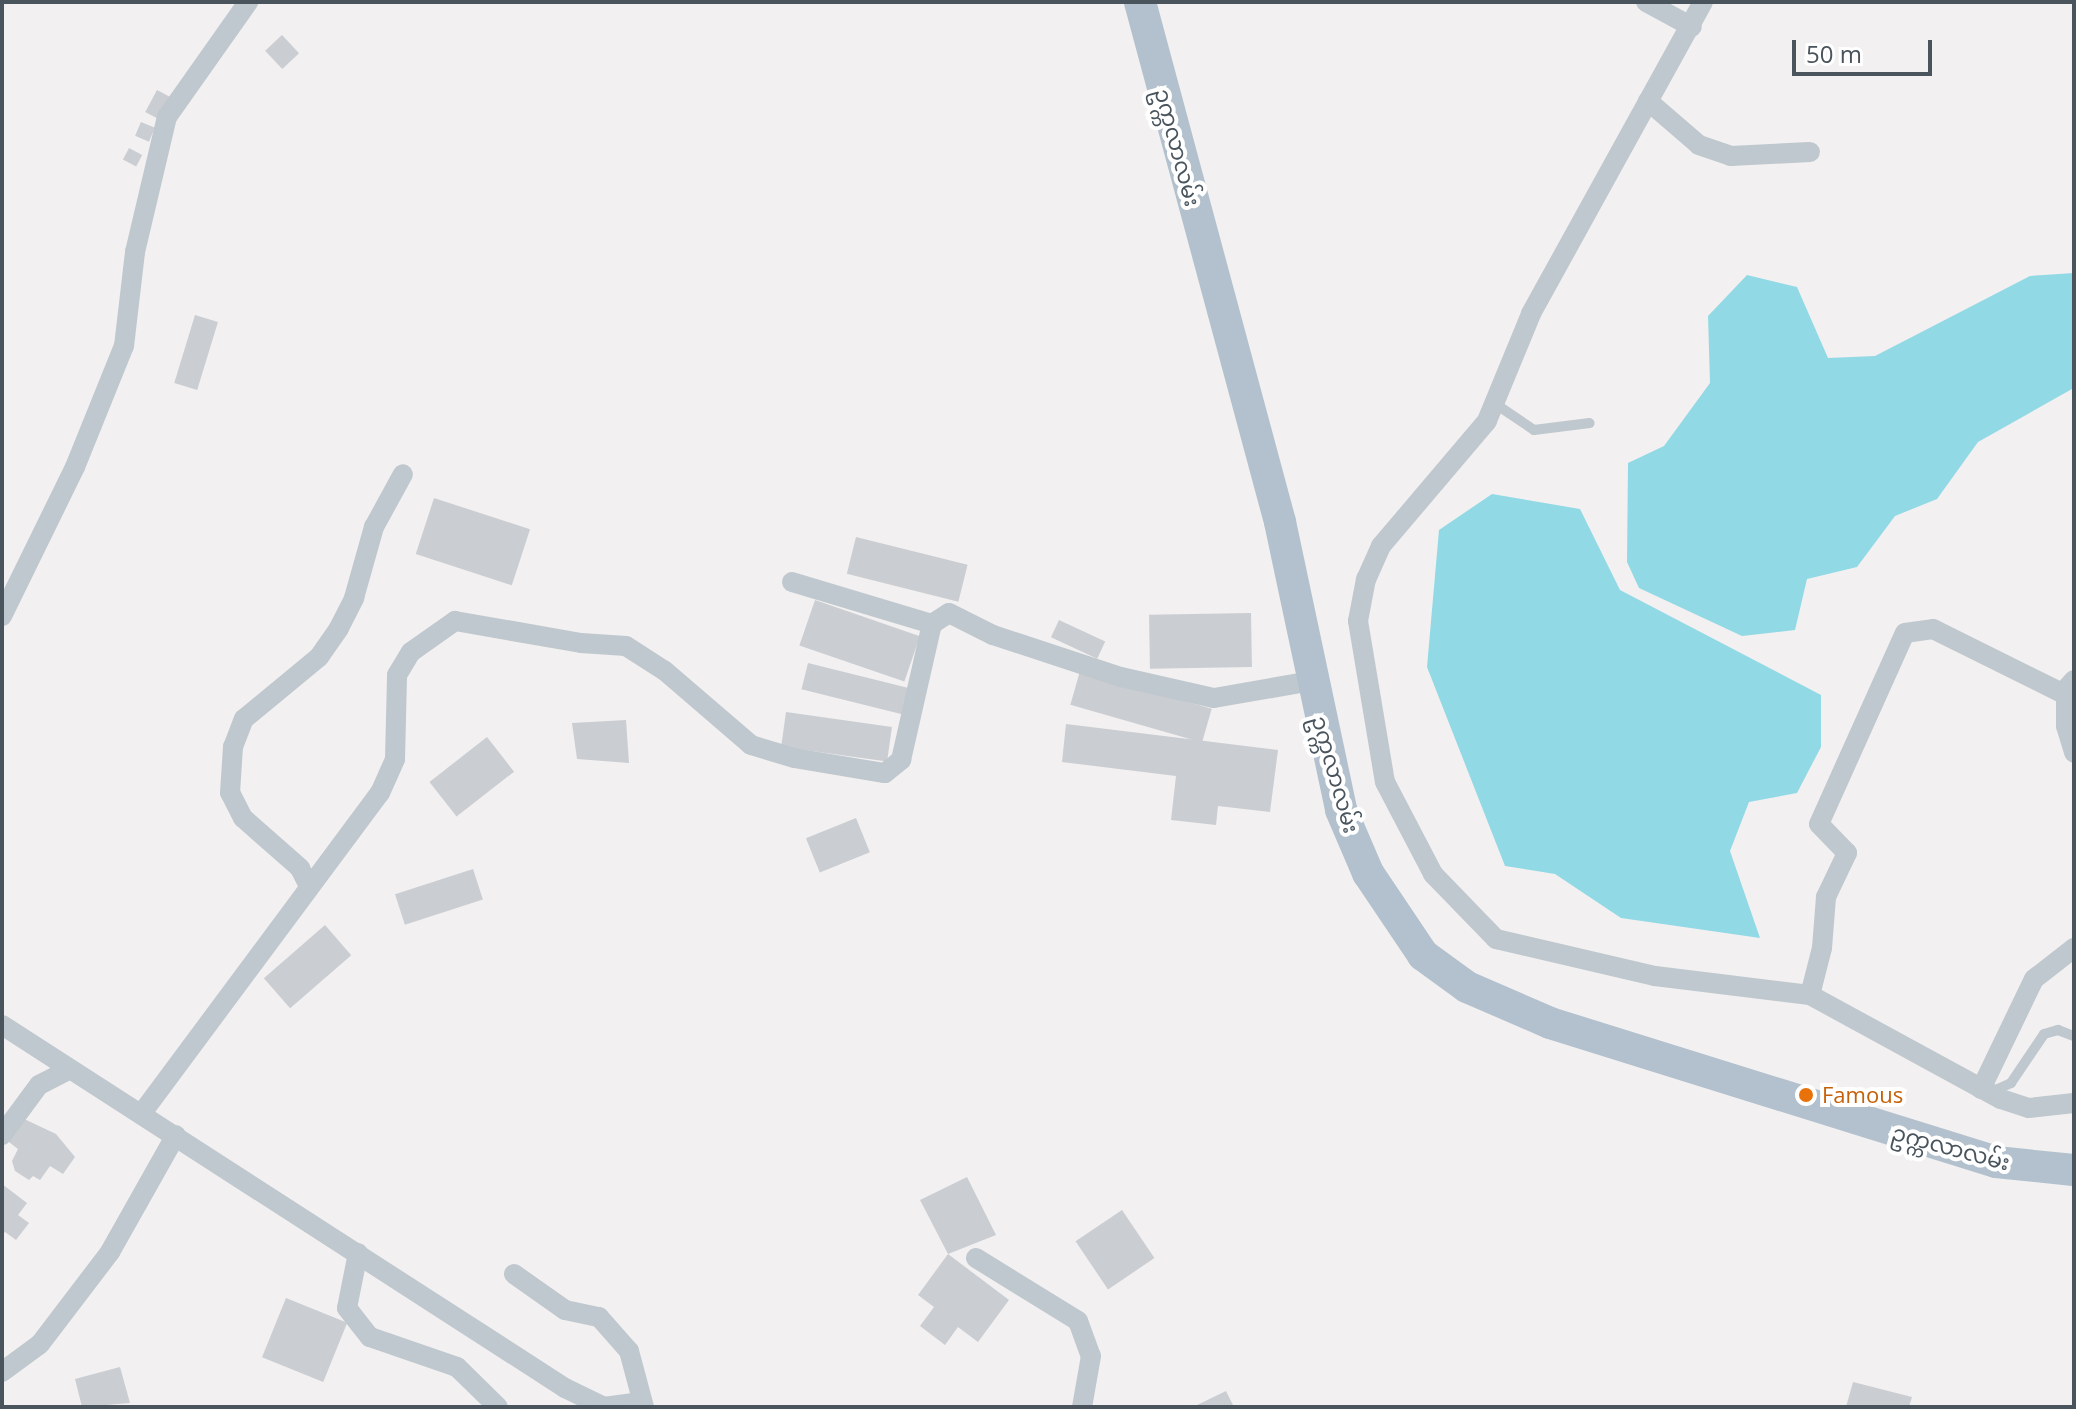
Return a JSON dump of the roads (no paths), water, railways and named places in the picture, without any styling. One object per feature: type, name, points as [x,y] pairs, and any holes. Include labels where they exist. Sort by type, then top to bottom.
[{"type":"main road","name":"ဥက္ကလာလမ်း","points":[[1140,2],[1280,522],[1311,681],[1341,810],[1368,873],[1423,955],[1467,987],[1550,1023],[1773,1096],[1996,1162],[2074,1170]]},
{"type":"street","points":[[2,616],[75,467],[124,346],[135,252],[167,117],[248,2]]},
{"type":"street","points":[[1646,2],[1692,27]]},
{"type":"street","points":[[1703,2],[1692,27],[1531,314],[1487,421],[1381,546],[1366,579],[1358,621],[1385,782],[1433,874],[1496,939],[1655,976],[1810,995],[1985,1091],[2029,1108],[2074,1103]]},
{"type":"street","points":[[1648,101],[1699,145],[1731,156],[1810,152]]},
{"type":"street","points":[[309,886],[300,868],[243,818],[230,793],[233,747],[244,719],[319,657],[339,628],[354,598],[374,527],[403,474]]},
{"type":"street","points":[[792,582],[932,624]]},
{"type":"street","points":[[142,1113],[309,886],[352,836],[388,778],[395,759],[395,694],[403,662],[455,621],[581,643],[626,646],[665,671],[751,745],[794,758],[885,773],[893,771],[905,749],[932,624],[949,613],[993,635],[1121,677],[1214,698],[1311,681]]},
{"type":"street","points":[[1810,995],[1822,948],[1826,897],[1847,853],[1819,824],[1905,633],[1933,629],[2070,687],[2066,726],[2074,753]]},
{"type":"street","points":[[1985,1091],[2034,979],[2074,948]]},
{"type":"street","points":[[2,1025],[66,1071],[142,1113],[565,1388],[604,1407],[634,1403],[643,1407]]},
{"type":"street","points":[[2,1135],[39,1085],[66,1071]]},
{"type":"street","points":[[2,1372],[40,1344],[110,1252],[176,1135]]},
{"type":"street","points":[[358,1253],[347,1308],[370,1337],[457,1367],[498,1407]]},
{"type":"street","points":[[976,1258],[1078,1321],[1091,1356],[1082,1407]]},
{"type":"street","points":[[514,1274],[565,1310],[599,1317],[629,1351],[643,1407]]},
{"type":"lane","points":[[1494,403],[1534,430],[1590,423]]},
{"type":"lane","points":[[1985,1091],[2011,1083],[2044,1034],[2058,1030],[2074,1036]]},
{"type":"lane","points":[[2011,1083],[2029,1108]]},
{"type":"water","points":[[2074,273],[2072,389],[1978,442],[1937,499],[1895,516],[1857,567],[1807,579],[1795,630],[1742,636],[1639,588],[1627,562],[1628,463],[1664,446],[1710,383],[1708,316],[1747,275],[1797,287],[1828,358],[1875,356],[2030,276]]},
{"type":"water","points":[[1492,494],[1580,509],[1620,590],[1821,695],[1821,747],[1797,793],[1749,802],[1730,851],[1760,938],[1621,918],[1555,874],[1505,866],[1427,667],[1439,530]]},
{"type":"place","name":"Famous","points":[[1806,1095]]}]
